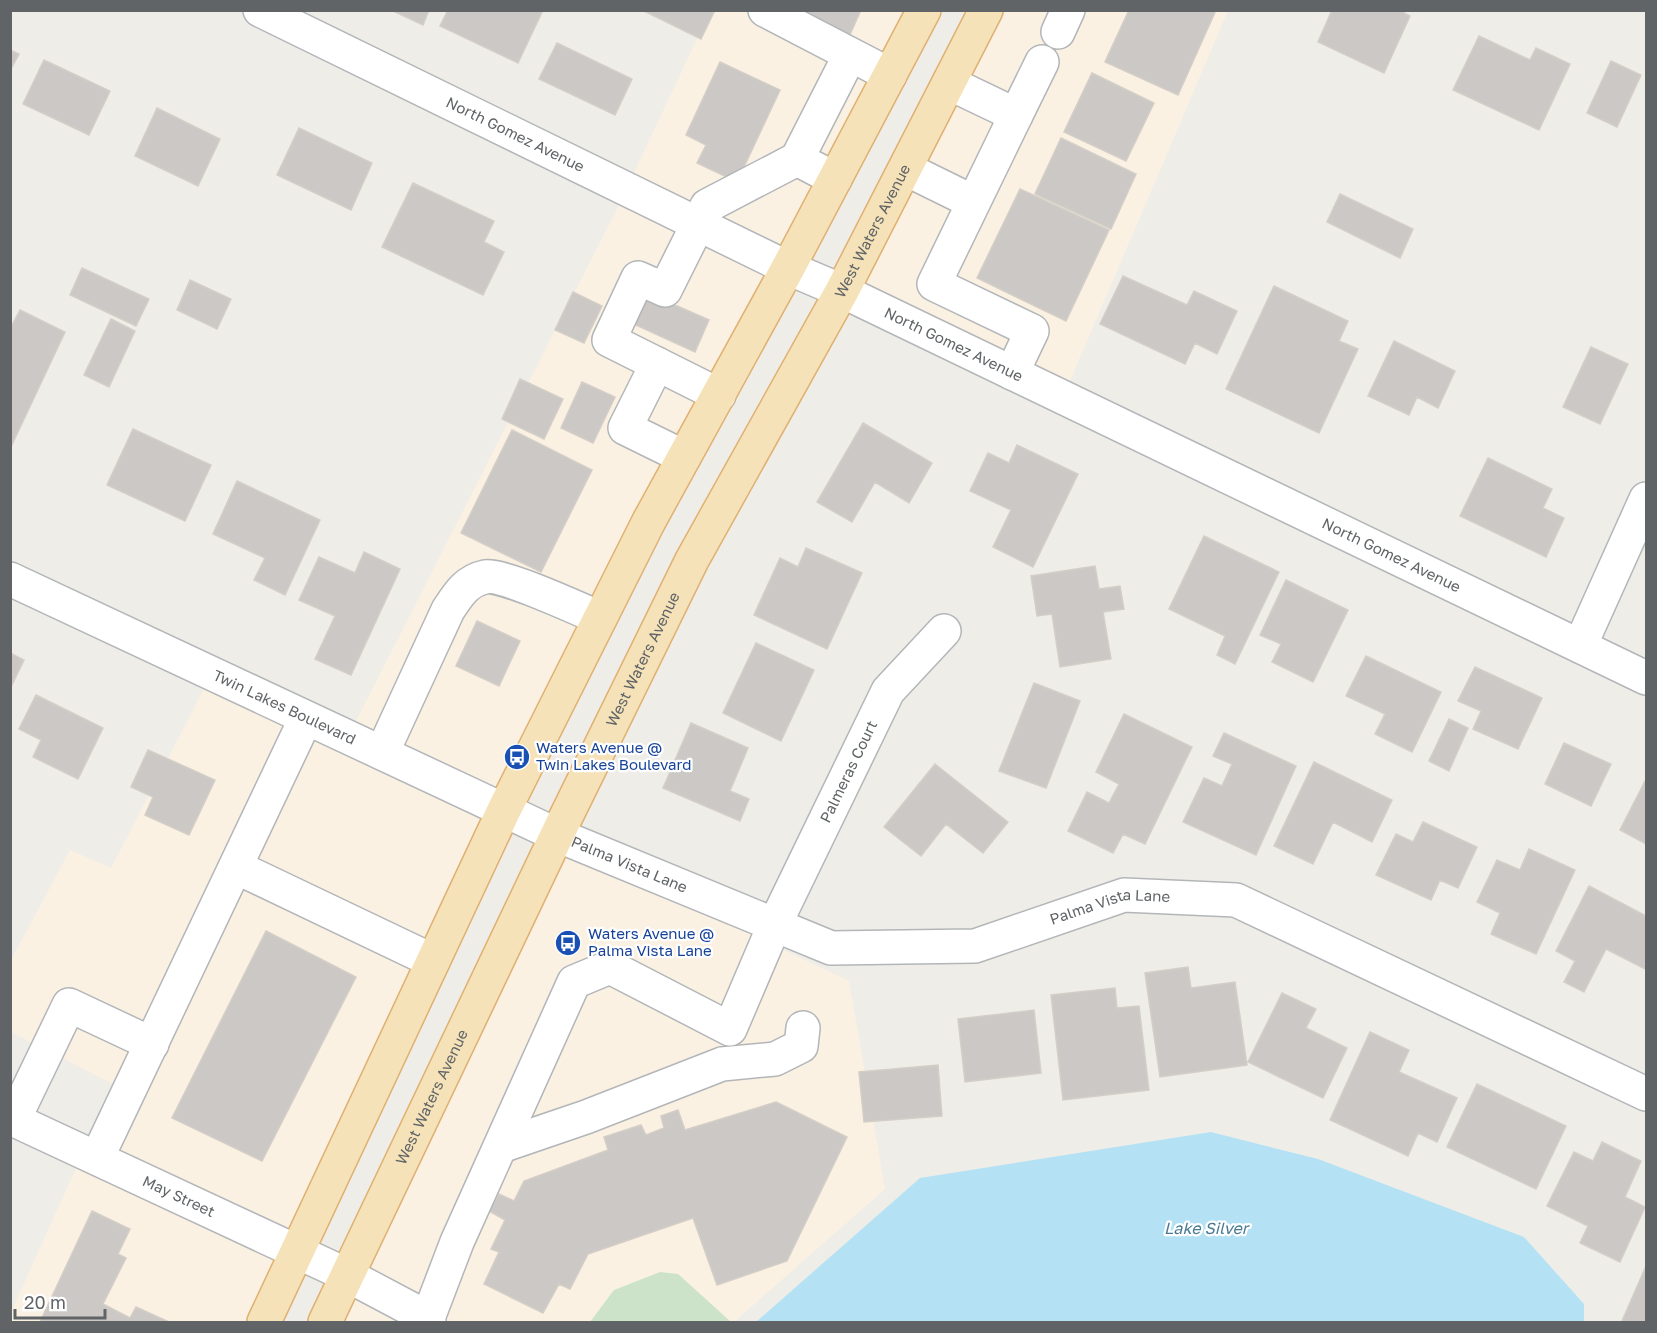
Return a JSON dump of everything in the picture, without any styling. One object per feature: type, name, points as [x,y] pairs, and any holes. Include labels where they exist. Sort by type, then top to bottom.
[{"type":"main road","points":[[264,1323],[504,810],[600,618],[924,10]]},
{"type":"main road","name":"West Waters Avenue","points":[[325,1323],[557,835],[692,560],[842,291],[986,10]]},
{"type":"street","name":"North Gomez Avenue","points":[[260,10],[788,268],[842,291],[1647,678]]},
{"type":"street","points":[[765,10],[890,75]]},
{"type":"street","points":[[719,395],[609,340],[638,278],[665,290],[707,206],[797,159],[850,55]]},
{"type":"street","points":[[1012,373],[1032,331],[934,284],[1042,62]]},
{"type":"street","points":[[949,83],[1016,115]]},
{"type":"street","points":[[797,159],[835,179]]},
{"type":"street","points":[[906,169],[973,202]]},
{"type":"street","points":[[657,364],[625,428],[684,457]]},
{"type":"street","points":[[1580,646],[1647,499]]},
{"type":"street","points":[[382,753],[448,610],[462,588],[487,576],[521,585],[600,618]]},
{"type":"street","name":"Twin Lakes Boulevard","points":[[10,579],[557,835]]},
{"type":"street","name":"Palmeras Court","points":[[730,1029],[774,926],[888,692],[944,631]]},
{"type":"street","points":[[97,1158],[306,718]]},
{"type":"street","name":"Palma Vista Lane","points":[[557,835],[831,948],[975,946],[1124,895],[1236,900],[1647,1094]]},
{"type":"street","points":[[236,867],[433,962]]},
{"type":"street","points":[[428,1321],[458,1242],[574,982],[610,967],[730,1029],[739,1062]]},
{"type":"street","points":[[12,1118],[69,1005],[152,1044]]},
{"type":"street","points":[[501,1146],[586,1117],[722,1064],[775,1059],[801,1046],[803,1028]]},
{"type":"street","name":"May Street","points":[[12,1118],[348,1275],[428,1321]]},
{"type":"shaded area","points":[[710,11],[904,11],[780,246],[633,175]]},
{"type":"shaded area","points":[[1006,11],[1228,11],[1069,383],[865,284]]},
{"type":"shaded area","points":[[620,203],[765,273],[634,514],[495,789],[355,723]]},
{"type":"shaded area","points":[[205,687],[482,816],[288,1231],[90,1138],[115,1085],[11,1032],[10,962],[70,850],[111,868]]},
{"type":"shaded area","points":[[567,856],[734,926],[849,981],[885,1189],[734,1322],[731,1322],[678,1274],[614,1290],[590,1322],[345,1322]]},
{"type":"shaded area","points":[[77,1166],[275,1259],[245,1322],[11,1322],[11,1312]]},
{"type":"green space","points":[[660,1272],[678,1274],[731,1322],[590,1322],[614,1290]]},
{"type":"water","name":"Lake Silver","points":[[1211,1132],[1318,1159],[1524,1237],[1584,1304],[1584,1322],[756,1322],[920,1178]]},
{"type":"building","points":[[391,10],[429,10],[423,25]]},
{"type":"building","points":[[448,10],[543,10],[518,63],[440,26]]},
{"type":"building","points":[[642,10],[715,10],[701,39]]},
{"type":"building","points":[[786,10],[861,10],[848,39]]},
{"type":"building","points":[[1129,10],[1216,10],[1178,95],[1105,62]]},
{"type":"building","points":[[1332,10],[1404,10],[1404,13],[1410,16],[1384,73],[1318,42]]},
{"type":"building","points":[[1479,36],[1530,60],[1536,48],[1570,64],[1539,130],[1453,90]]},
{"type":"building","points":[[557,43],[632,79],[615,115],[539,79]]},
{"type":"building","points":[[10,50],[19,54],[10,71]]},
{"type":"building","points":[[44,60],[110,91],[89,135],[23,104]]},
{"type":"building","points":[[1611,61],[1641,75],[1617,127],[1587,113]]},
{"type":"building","points":[[720,62],[780,90],[737,182],[697,163],[706,145],[686,135]]},
{"type":"building","points":[[1092,73],[1154,103],[1126,161],[1064,132]]},
{"type":"building","points":[[157,108],[220,139],[198,186],[135,156]]},
{"type":"building","points":[[299,128],[372,163],[351,210],[277,175]]},
{"type":"building","points":[[1061,138],[1136,174],[1111,229],[1035,194]]},
{"type":"building","points":[[413,183],[494,221],[484,242],[504,252],[483,295],[382,247]]},
{"type":"building","points":[[1020,189],[1109,230],[1066,321],[977,278]]},
{"type":"building","points":[[1340,194],[1413,229],[1400,258],[1327,222]]},
{"type":"building","points":[[82,268],[149,299],[136,326],[70,295]]},
{"type":"building","points":[[1123,276],[1187,305],[1194,291],[1237,311],[1217,354],[1195,343],[1185,364],[1100,324]]},
{"type":"building","points":[[190,280],[231,299],[217,329],[177,310]]},
{"type":"building","points":[[1274,286],[1348,321],[1339,341],[1358,349],[1319,433],[1226,389]]},
{"type":"building","points":[[643,291],[709,320],[695,352],[629,322]]},
{"type":"building","points":[[573,292],[602,306],[584,343],[555,330]]},
{"type":"building","points":[[20,310],[65,332],[10,449],[10,329]]},
{"type":"building","points":[[111,319],[135,331],[109,387],[84,375]]},
{"type":"building","points":[[1394,341],[1455,371],[1438,408],[1417,397],[1409,415],[1368,396]]},
{"type":"building","points":[[1591,347],[1628,364],[1600,424],[1563,407]]},
{"type":"building","points":[[520,379],[563,399],[544,439],[502,419]]},
{"type":"building","points":[[582,382],[615,397],[593,443],[561,428]]},
{"type":"building","points":[[863,423],[932,463],[909,503],[875,482],[852,522],[817,502]]},
{"type":"building","points":[[133,429],[211,465],[185,521],[107,485]]},
{"type":"building","points":[[512,430],[592,470],[541,572],[461,533]]},
{"type":"building","points":[[1017,445],[1078,474],[1033,567],[993,547],[1011,510],[970,491],[988,453],[1009,463]]},
{"type":"building","points":[[1488,458],[1552,489],[1543,508],[1564,518],[1546,557],[1460,516]]},
{"type":"building","points":[[237,481],[320,520],[285,595],[254,580],[265,558],[213,534]]},
{"type":"building","points":[[1204,536],[1279,572],[1235,664],[1217,655],[1225,636],[1169,609]]},
{"type":"building","points":[[806,548],[862,573],[827,649],[754,615],[780,558],[798,567]]},
{"type":"building","points":[[364,552],[400,569],[351,675],[315,659],[335,616],[299,600],[319,557],[355,573]]},
{"type":"building","points":[[1095,566],[1099,589],[1120,586],[1124,609],[1103,612],[1111,659],[1060,667],[1052,614],[1037,616],[1031,576]]},
{"type":"building","points":[[1286,580],[1348,610],[1313,682],[1272,662],[1281,644],[1260,635]]},
{"type":"building","points":[[477,621],[520,641],[499,686],[456,666]]},
{"type":"building","points":[[756,643],[814,670],[781,741],[723,713]]},
{"type":"building","points":[[10,653],[24,660],[10,689]]},
{"type":"building","points":[[1366,656],[1441,692],[1412,752],[1375,734],[1385,714],[1346,696]]},
{"type":"building","points":[[1475,667],[1542,698],[1518,749],[1473,729],[1481,711],[1458,701]]},
{"type":"building","points":[[1034,683],[1080,701],[1046,788],[999,771]]},
{"type":"building","points":[[36,695],[103,728],[78,779],[33,757],[41,740],[19,729]]},
{"type":"building","points":[[1124,714],[1192,747],[1145,844],[1123,834],[1113,853],[1068,831],[1087,792],[1109,803],[1119,784],[1096,772]]},
{"type":"building","points":[[1449,719],[1468,728],[1449,771],[1429,761]]},
{"type":"building","points":[[691,723],[748,748],[730,791],[749,799],[740,821],[663,788]]},
{"type":"building","points":[[1224,733],[1296,766],[1256,855],[1183,822],[1204,778],[1222,786],[1232,764],[1213,756]]},
{"type":"building","points":[[1564,743],[1611,764],[1591,806],[1545,784]]},
{"type":"building","points":[[148,750],[215,780],[189,835],[145,815],[153,797],[131,787]]},
{"type":"building","points":[[1314,762],[1392,800],[1372,842],[1333,822],[1313,864],[1274,846]]},
{"type":"building","points":[[935,764],[1008,822],[983,853],[946,824],[921,856],[884,827]]},
{"type":"building","points":[[1646,779],[1646,844],[1620,830]]},
{"type":"building","points":[[1423,822],[1477,847],[1458,888],[1440,880],[1431,900],[1376,875],[1396,834],[1413,842]]},
{"type":"building","points":[[1529,849],[1575,870],[1536,954],[1491,934],[1500,913],[1477,902],[1497,860],[1520,870]]},
{"type":"building","points":[[1589,886],[1646,916],[1646,966],[1645,969],[1606,949],[1584,992],[1564,982],[1575,961],[1556,951]]},
{"type":"building","points":[[266,931],[356,977],[262,1161],[172,1118]]},
{"type":"building","points":[[1188,967],[1191,988],[1235,982],[1247,1065],[1160,1077],[1145,973]]},
{"type":"building","points":[[1115,988],[1117,1008],[1139,1006],[1149,1090],[1063,1100],[1051,995]]},
{"type":"building","points":[[1282,993],[1316,1009],[1306,1028],[1347,1048],[1323,1098],[1248,1062]]},
{"type":"building","points":[[1034,1010],[1041,1073],[965,1082],[958,1019]]},
{"type":"building","points":[[1370,1032],[1409,1050],[1399,1072],[1457,1098],[1437,1142],[1418,1133],[1408,1156],[1330,1120]]},
{"type":"building","points":[[938,1065],[942,1116],[864,1122],[859,1072]]},
{"type":"building","points":[[1477,1084],[1566,1126],[1536,1189],[1447,1147]]},
{"type":"building","points":[[776,1102],[847,1137],[787,1261],[717,1285],[693,1218],[588,1254],[570,1289],[559,1284],[543,1313],[484,1284],[499,1252],[491,1249],[505,1220],[489,1211],[499,1194],[514,1201],[524,1181],[608,1150],[604,1137],[641,1125],[646,1135],[664,1128],[661,1116],[678,1110],[685,1130]]},
{"type":"building","points":[[1602,1142],[1641,1161],[1625,1197],[1645,1207],[1620,1262],[1580,1243],[1588,1226],[1547,1206],[1574,1152],[1593,1161]]},
{"type":"building","points":[[92,1211],[130,1229],[118,1254],[126,1258],[103,1304],[130,1318],[136,1307],[169,1322],[40,1322]]},
{"type":"building","points":[[1646,1266],[1646,1322],[1622,1321]]},
{"type":"place","name":"Waters Avenue @ Twin Lakes Boulevard","points":[[517,757]]},
{"type":"place","name":"Waters Avenue @ Palma Vista Lane","points":[[568,943]]}]
